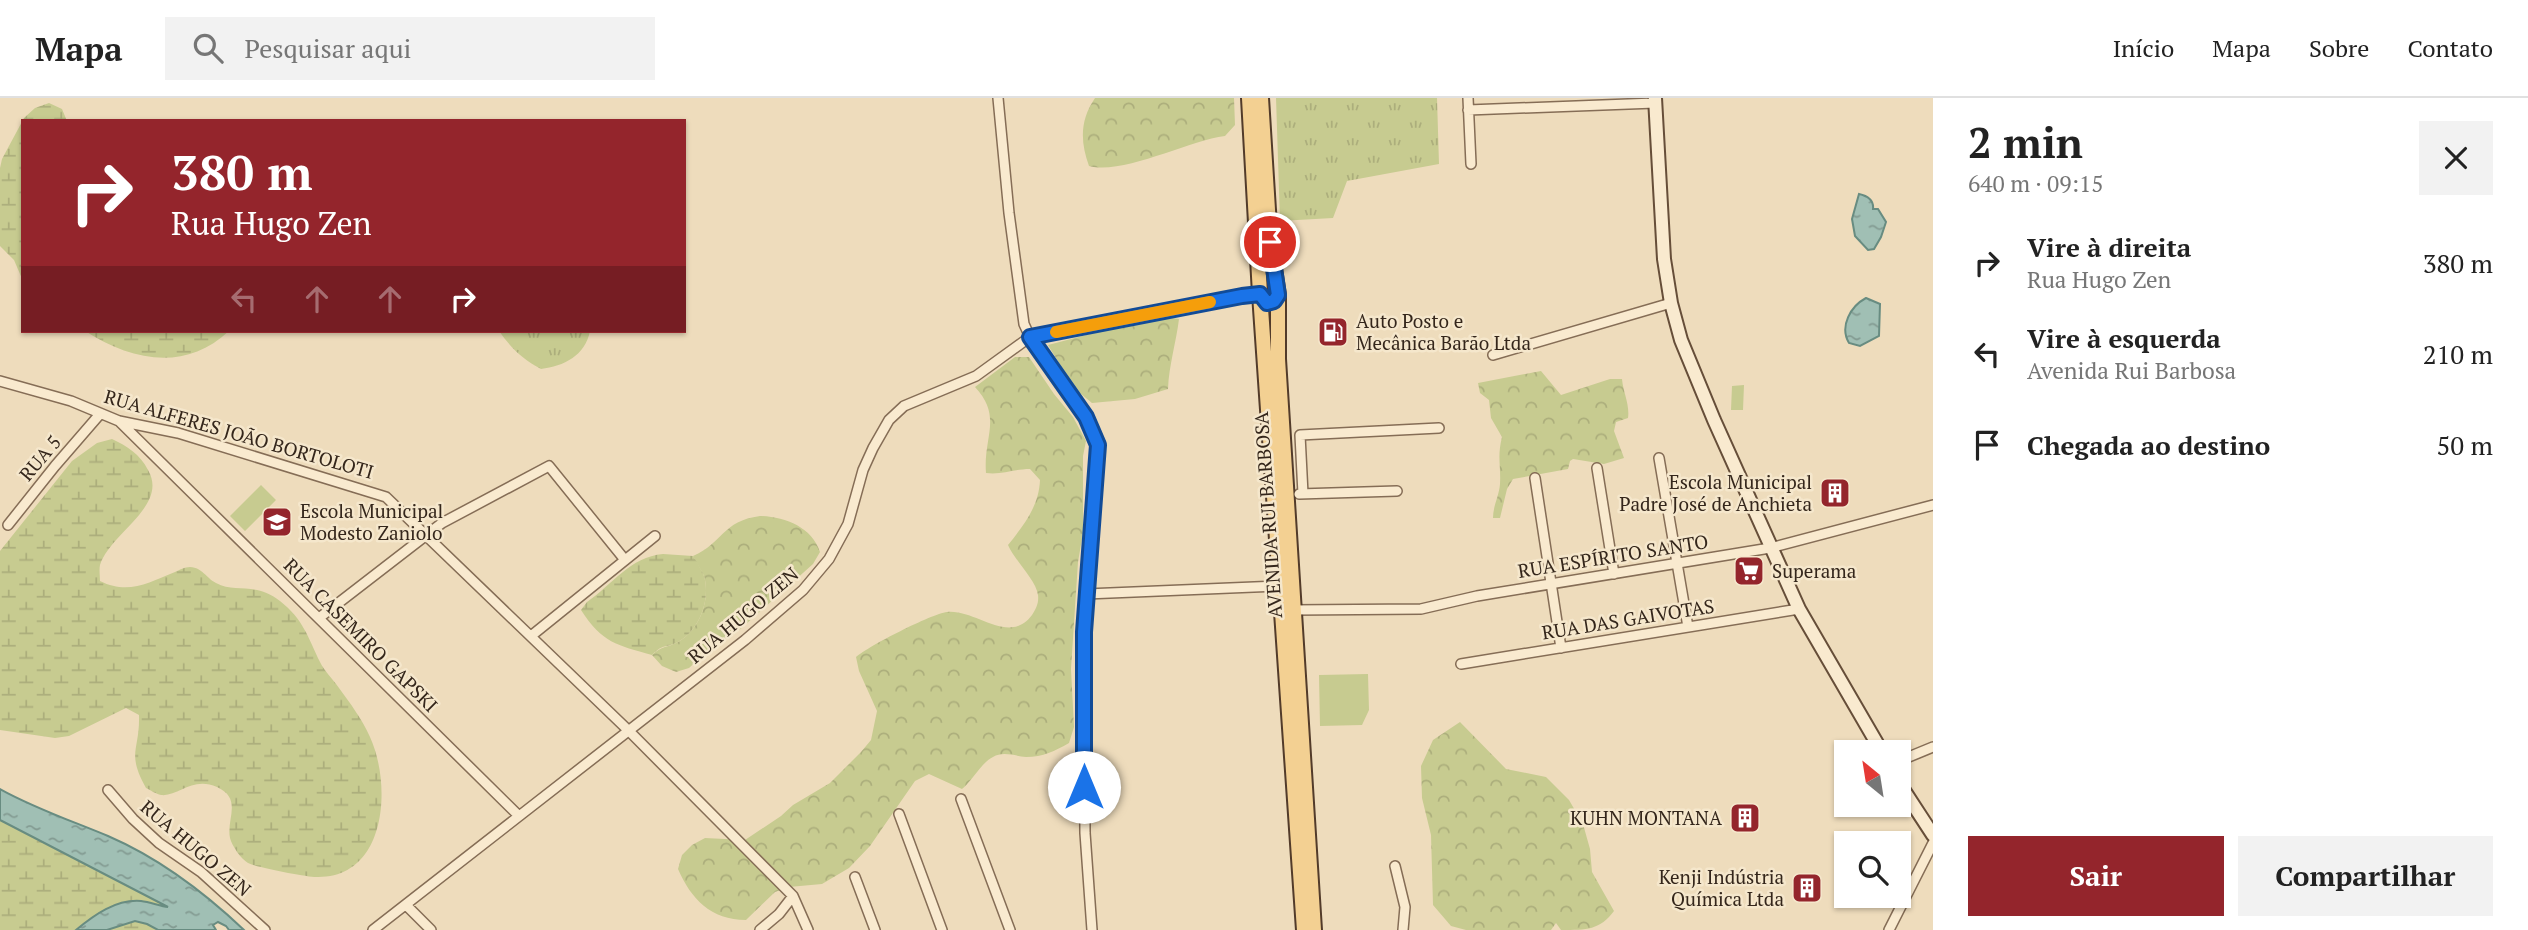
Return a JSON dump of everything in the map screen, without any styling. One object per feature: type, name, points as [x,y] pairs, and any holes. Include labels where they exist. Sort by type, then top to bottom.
[{"type":"main road","name":"AVENIDA RUI BARBOSA","points":[[1249,98],[1279,586],[1304,930]]},
{"type":"main road","name":"AVENIDA RUI BARBOSA","points":[[1261,98],[1269,229],[1278,292],[1276,335],[1314,930]]},
{"type":"main road","points":[[1260,292],[1267,283],[1274,284],[1278,292]]},
{"type":"street","points":[[998,98],[1021,310],[1030,337],[1086,417],[1098,445],[1086,594],[1084,799],[1092,930]]},
{"type":"street","points":[[1468,98],[1471,164]]},
{"type":"street","points":[[1468,110],[1655,101],[1664,259],[1671,303],[1691,368],[1799,609],[1875,740]]},
{"type":"street","name":"RUA HUGO ZEN","points":[[373,930],[768,621],[818,574],[843,536],[867,459],[880,433],[897,412],[911,403],[976,376],[1030,337],[1260,292]]},
{"type":"street","points":[[1493,355],[1671,303]]},
{"type":"street","name":"RUA ALFERES JOÃO BORTOLOTI","points":[[0,382],[71,401],[119,421],[178,433],[378,493],[393,502],[629,730],[793,896]]},
{"type":"street","name":"RUA 5","points":[[8,525],[100,414]]},
{"type":"street","name":"RUA CASEMIRO GAPSKI","points":[[119,421],[519,816]]},
{"type":"street","points":[[1303,494],[1300,435],[1439,429]]},
{"type":"street","points":[[1660,457],[1688,627]]},
{"type":"street","points":[[319,618],[426,534],[462,511],[549,466],[625,560]]},
{"type":"street","points":[[1597,468],[1614,574]]},
{"type":"street","points":[[1535,478],[1561,648]]},
{"type":"street","points":[[1286,495],[1397,491]]},
{"type":"street","name":"RUA ESPÍRITO SANTO","points":[[1293,610],[1421,608],[1770,548],[1933,505]]},
{"type":"street","points":[[531,636],[655,536]]},
{"type":"street","points":[[1086,594],[1279,586]]},
{"type":"street","name":"RUA DAS GAIVOTAS","points":[[1461,664],[1799,609]]},
{"type":"street","points":[[1911,756],[1933,747]]},
{"type":"street","name":"RUA HUGO ZEN","points":[[108,790],[159,843],[201,872],[265,930]]},
{"type":"street","points":[[961,799],[1010,930]]},
{"type":"street","points":[[1889,930],[1933,836],[1911,802]]},
{"type":"street","points":[[899,814],[942,930]]},
{"type":"street","points":[[1395,866],[1405,907],[1403,930]]},
{"type":"street","points":[[855,877],[875,930]]},
{"type":"street","points":[[760,930],[779,914],[793,896],[808,930]]},
{"type":"street","points":[[406,905],[431,930]]},
{"type":"green space","points":[[1095,98],[1234,98],[1235,125],[1225,136],[1137,162],[1120,166],[1089,166],[1083,131],[1086,114]]},
{"type":"green space","points":[[1276,98],[1437,98],[1439,164],[1347,181],[1333,218],[1280,221]]},
{"type":"green space","points":[[49,103],[62,109],[66,119],[23,119],[35,108]]},
{"type":"green space","points":[[21,124],[21,276],[14,260],[0,246],[2,159]]},
{"type":"green space","points":[[1159,316],[1179,319],[1168,389],[1135,399],[1092,403],[1075,389],[1048,345]]},
{"type":"green space","points":[[89,333],[226,333],[195,353],[176,357],[140,355]]},
{"type":"green space","points":[[501,333],[589,333],[583,347],[572,358],[541,369],[517,353]]},
{"type":"green space","points":[[1015,357],[1029,357],[1073,417],[1086,441],[1083,456],[1083,533],[1078,562],[1071,669],[1074,727],[1069,743],[1038,756],[997,755],[989,759],[962,789],[929,774],[915,781],[870,846],[849,868],[822,884],[789,887],[775,892],[746,920],[713,912],[696,898],[683,880],[678,869],[682,855],[705,838],[745,840],[793,805],[830,783],[861,752],[871,740],[877,711],[859,671],[856,657],[900,631],[939,614],[958,613],[1003,627],[1013,627],[1023,624],[1035,610],[1038,601],[1036,589],[1008,545],[1034,507],[1040,480],[1030,469],[986,473],[990,418],[988,408],[975,387]]},
{"type":"green space","points":[[1541,371],[1561,395],[1610,379],[1622,379],[1628,418],[1616,422],[1614,431],[1624,458],[1604,464],[1573,459],[1568,469],[1513,479],[1507,489],[1500,518],[1493,518],[1500,484],[1499,456],[1502,437],[1491,418],[1489,400],[1480,393],[1478,383]]},
{"type":"green space","points":[[1744,385],[1743,410],[1731,410],[1732,386]]},
{"type":"green space","points":[[112,439],[141,459],[152,483],[151,496],[136,519],[106,553],[100,565],[100,581],[120,587],[138,586],[190,567],[198,569],[223,586],[254,589],[271,595],[300,622],[322,665],[367,730],[377,757],[381,779],[378,826],[370,846],[357,863],[340,874],[311,877],[260,867],[245,861],[230,838],[232,810],[229,797],[217,787],[208,784],[193,785],[167,795],[146,788],[135,759],[139,715],[126,708],[69,736],[55,738],[0,730],[0,551],[72,461],[97,443]]},
{"type":"green space","points":[[261,485],[276,500],[245,531],[230,516]]},
{"type":"green space","points":[[760,516],[788,521],[811,536],[820,552],[813,564],[736,633],[711,648],[689,668],[676,672],[662,666],[652,655],[684,638],[697,623],[704,605],[704,576],[693,556],[711,545],[730,527]]},
{"type":"green space","points":[[663,554],[693,556],[704,576],[706,595],[697,623],[684,638],[652,655],[603,636],[581,610],[622,572],[641,560]]},
{"type":"green space","points":[[1368,674],[1369,710],[1362,725],[1320,726],[1319,675]]},
{"type":"green space","points":[[1460,722],[1506,769],[1546,777],[1569,800],[1583,824],[1590,849],[1592,872],[1614,911],[1603,922],[1592,928],[1578,930],[1561,930],[1556,923],[1551,930],[1466,930],[1451,926],[1433,905],[1431,835],[1422,798],[1421,766],[1433,740]]},
{"type":"green space","points":[[0,820],[171,908],[140,901],[121,903],[105,910],[76,930],[0,930]]},
{"type":"green space","points":[[135,921],[158,930],[107,930]]},
{"type":"water","points":[[1859,194],[1870,199],[1873,209],[1878,209],[1886,222],[1874,249],[1868,250],[1855,236],[1852,219]]},
{"type":"water","points":[[1866,298],[1880,304],[1879,336],[1860,346],[1849,343],[1845,330],[1851,311]]},
{"type":"water","points":[[0,789],[108,836],[163,865],[197,889],[244,930],[229,930],[218,922],[213,925],[216,930],[158,930],[135,921],[107,930],[76,930],[114,905],[141,901],[168,907],[0,820]]},
{"type":"slow traffic","points":[[1056,332],[1210,302]]},
{"type":"place","name":"Auto Posto e Mecânica Barão Ltda","points":[[1333,332]]},
{"type":"place","name":"Escola Municipal Padre José de Anchieta","points":[[1835,493]]},
{"type":"place","name":"Escola Municipal Modesto Zaniolo","points":[[277,522]]},
{"type":"place","name":"Superama","points":[[1749,571]]},
{"type":"place","name":"KUHN MONTANA","points":[[1745,818]]},
{"type":"place","name":"Kenji Indústria Química Ltda","points":[[1807,888]]},
{"type":"route","points":[[1084,787],[1084,632],[1098,445],[1086,417],[1030,337],[1242,296],[1260,294],[1263,301],[1271,303],[1277,298],[1278,289],[1270,242]]}]
